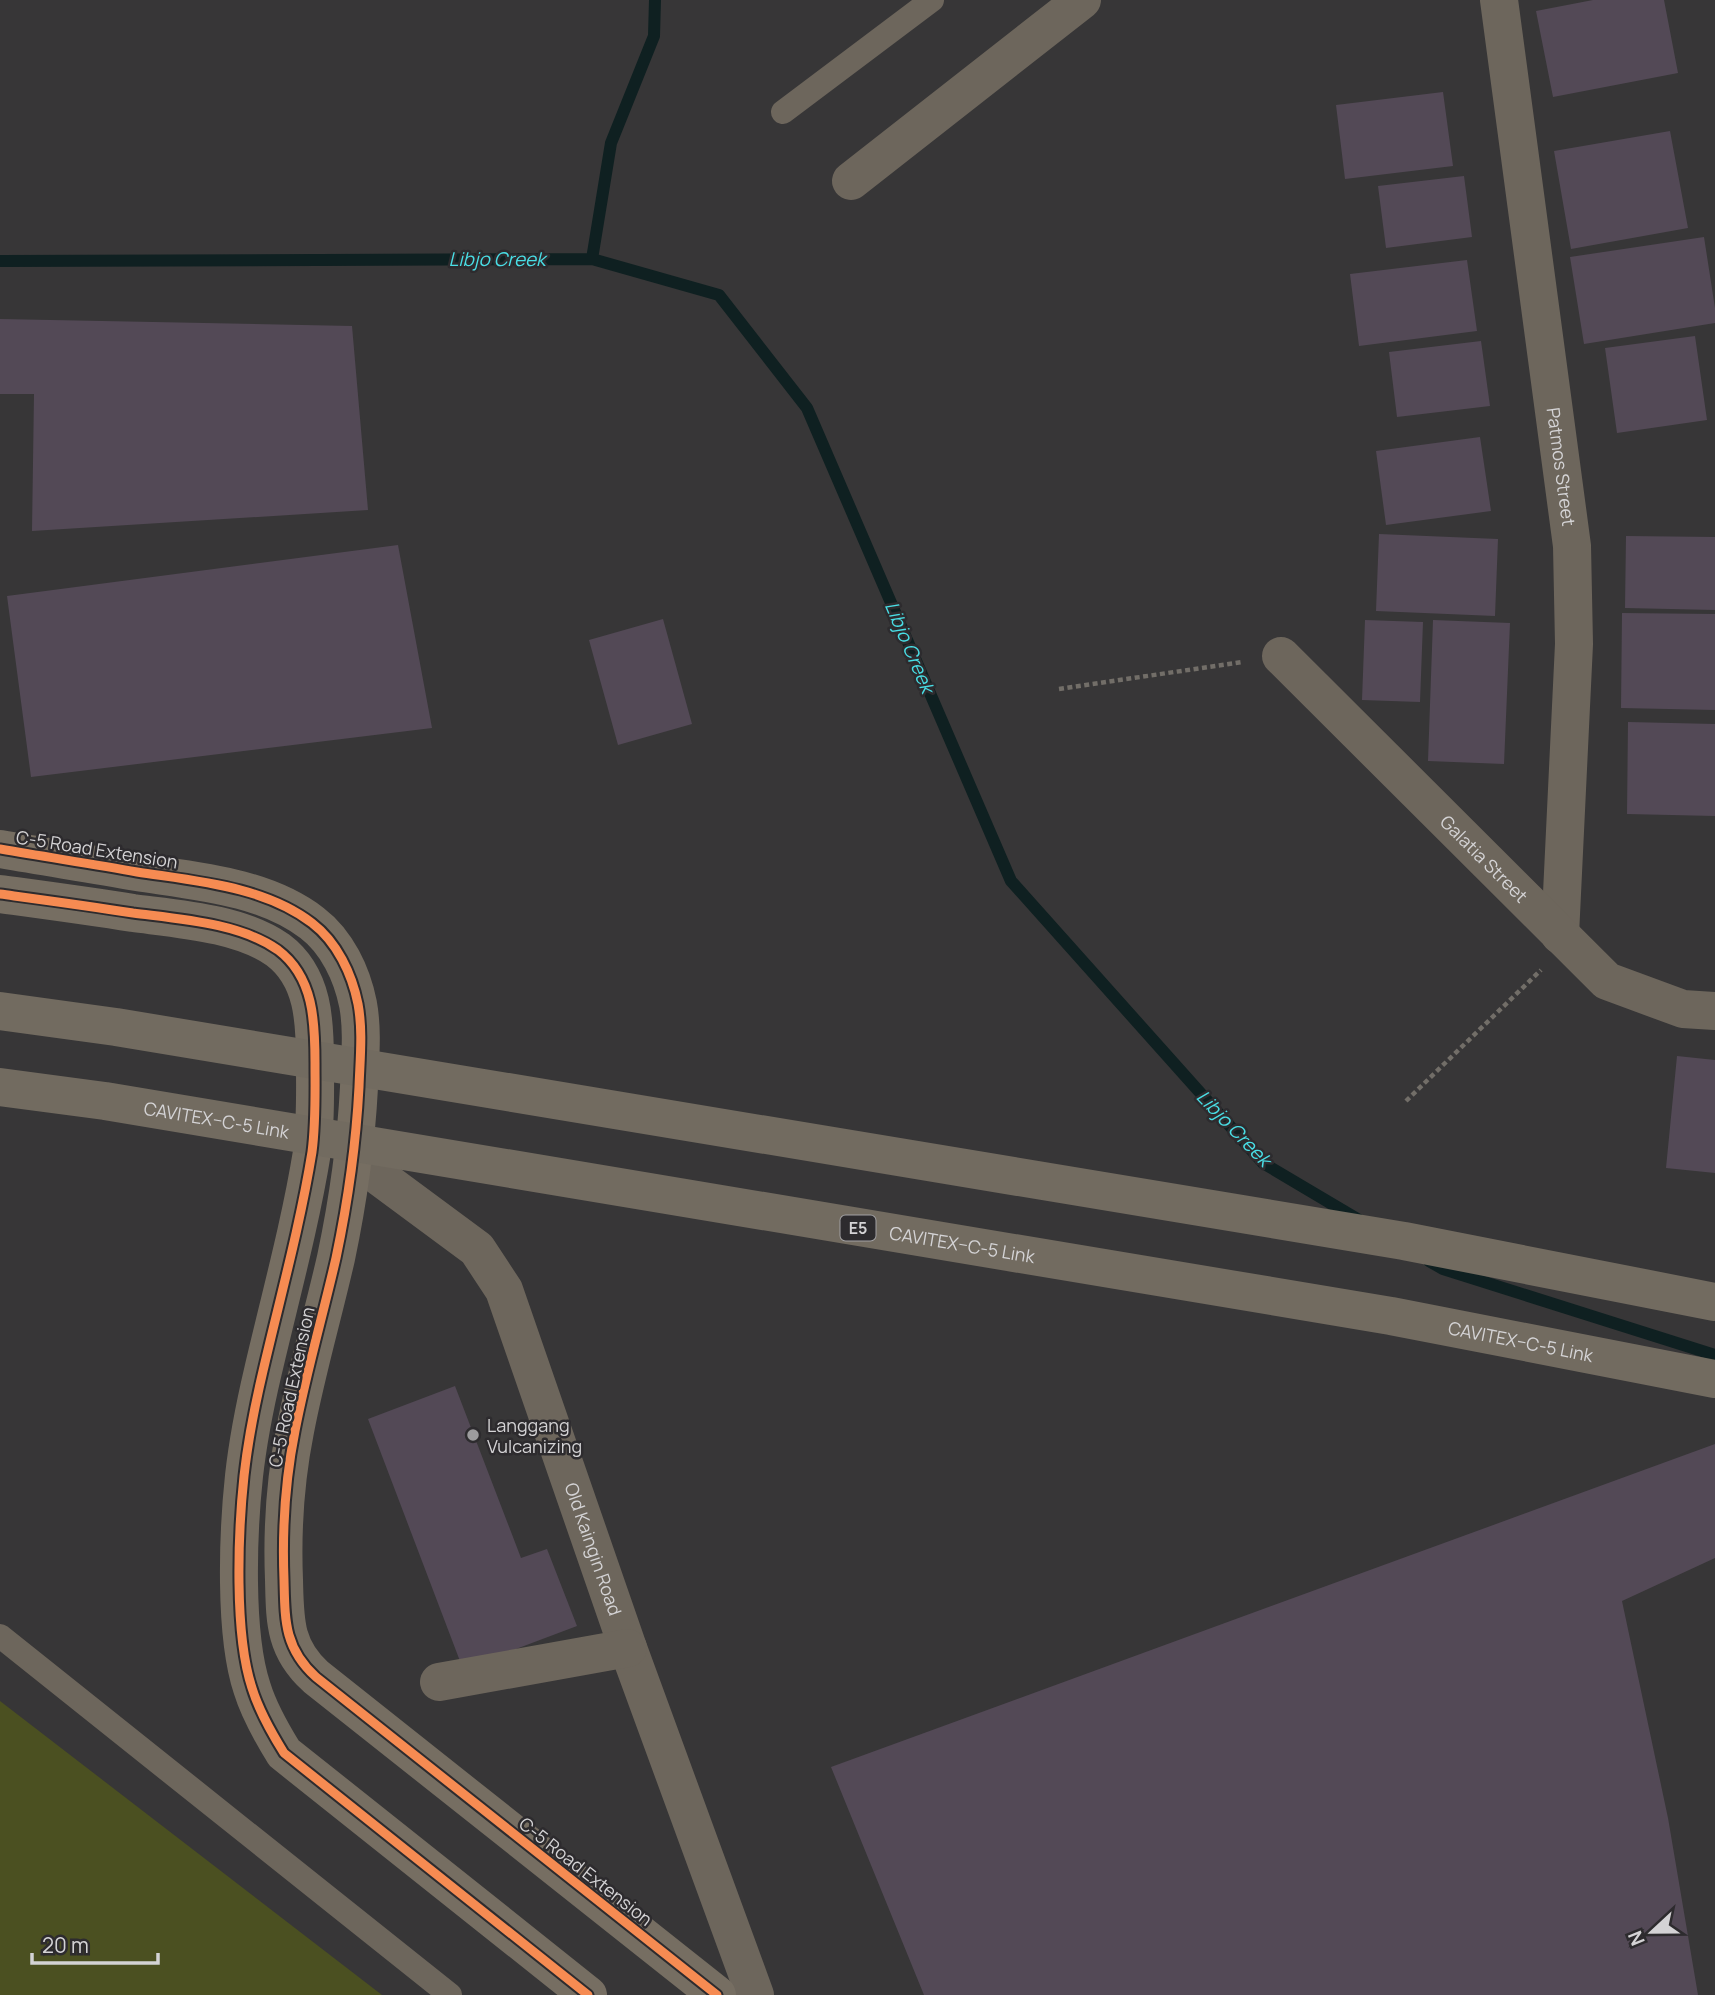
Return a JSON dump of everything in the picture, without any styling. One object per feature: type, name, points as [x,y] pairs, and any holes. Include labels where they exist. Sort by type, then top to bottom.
[{"type":"highway","points":[[0,1011],[116,1027],[1404,1241],[1715,1302]]},
{"type":"highway","name":"CAVITEX–C-5 Link","points":[[0,1087],[119,1104],[1391,1316],[1715,1379]]},
{"type":"main road","name":"C-5 Road Extension","points":[[0,849],[219,886],[269,900],[313,923],[336,949],[346,966],[358,1005],[360,1047],[354,1158],[336,1256],[288,1468],[283,1512],[284,1583],[288,1630],[296,1656],[316,1676],[716,1995]]},
{"type":"main road","name":"C-5 Road Extension","points":[[0,894],[218,926],[261,941],[277,950],[294,964],[303,978],[314,1018],[315,1114],[308,1172],[262,1374],[244,1480],[241,1619],[251,1685],[265,1723],[284,1752],[588,1995]]},
{"type":"street","points":[[851,181],[1082,0]]},
{"type":"street","name":"Patmos Street","points":[[1499,0],[1572,546],[1574,644],[1564,939]]},
{"type":"street","name":"Galatia Street","points":[[1281,656],[1607,981],[1683,1009],[1715,1011]]},
{"type":"street","name":"Old Kaingin Road","points":[[354,1158],[477,1249],[504,1290],[628,1648],[755,1995]]},
{"type":"street","points":[[439,1682],[628,1648]]},
{"type":"lane","points":[[783,112],[932,0]]},
{"type":"lane","points":[[0,1636],[450,1995]]},
{"type":"path","points":[[1059,689],[1281,656]]},
{"type":"path","points":[[1406,1101],[1564,939]]},
{"type":"green space","points":[[0,1701],[382,1995],[0,1995]]},
{"type":"building","points":[[1593,0],[1664,0],[1678,73],[1553,97],[1536,11]]},
{"type":"building","points":[[1443,92],[1453,166],[1345,179],[1336,105]]},
{"type":"building","points":[[1670,131],[1688,228],[1571,249],[1554,151]]},
{"type":"building","points":[[1464,176],[1472,237],[1386,248],[1378,186]]},
{"type":"building","points":[[1704,237],[1715,323],[1584,344],[1570,257]]},
{"type":"building","points":[[1467,260],[1477,331],[1359,346],[1350,274]]},
{"type":"building","points":[[0,319],[352,326],[368,510],[32,531],[34,394],[0,394]]},
{"type":"building","points":[[1695,336],[1707,420],[1617,433],[1605,348]]},
{"type":"building","points":[[1481,341],[1490,406],[1397,417],[1389,352]]},
{"type":"building","points":[[1480,437],[1491,511],[1386,525],[1376,451]]},
{"type":"building","points":[[1379,534],[1498,539],[1495,616],[1376,611]]},
{"type":"building","points":[[1626,536],[1715,537],[1715,610],[1625,608]]},
{"type":"building","points":[[398,545],[432,728],[31,777],[7,596]]},
{"type":"building","points":[[1622,613],[1715,614],[1715,710],[1621,708]]},
{"type":"building","points":[[663,619],[692,724],[618,745],[589,640]]},
{"type":"building","points":[[1365,620],[1423,622],[1420,702],[1362,700]]},
{"type":"building","points":[[1433,620],[1510,623],[1504,764],[1428,761]]},
{"type":"building","points":[[1628,722],[1715,724],[1715,816],[1627,814]]},
{"type":"building","points":[[1677,1056],[1715,1060],[1715,1173],[1666,1168]]},
{"type":"building","points":[[455,1386],[521,1558],[547,1549],[577,1626],[463,1669],[368,1419]]},
{"type":"building","points":[[1715,1444],[1715,1558],[1622,1601],[1668,1818],[1698,1995],[924,1995],[831,1767]]},
{"type":"waterway","points":[[592,259],[611,143],[654,36],[655,0]]},
{"type":"waterway","name":"Libjo Creek","points":[[0,261],[592,259],[719,295],[807,408],[1011,881],[1263,1163],[1359,1220]]},
{"type":"waterway","name":"Libjo Creek","points":[[1429,1261],[1443,1269],[1715,1355]]},
{"type":"cycle path","points":[[0,849],[205,882],[251,893],[273,901],[312,923],[336,949],[352,981],[360,1014],[358,1109],[340,1237],[304,1388],[289,1468],[283,1561],[286,1621],[292,1644],[305,1666],[316,1677],[717,1995]]},
{"type":"cycle path","points":[[0,894],[189,920],[228,928],[263,941],[278,950],[299,973],[306,987],[313,1016],[314,1130],[302,1207],[257,1397],[244,1476],[239,1553],[240,1612],[246,1666],[252,1688],[258,1705],[284,1753],[588,1995]]},
{"type":"place","name":"Langgang Vulcanizing","points":[[473,1435]]}]
